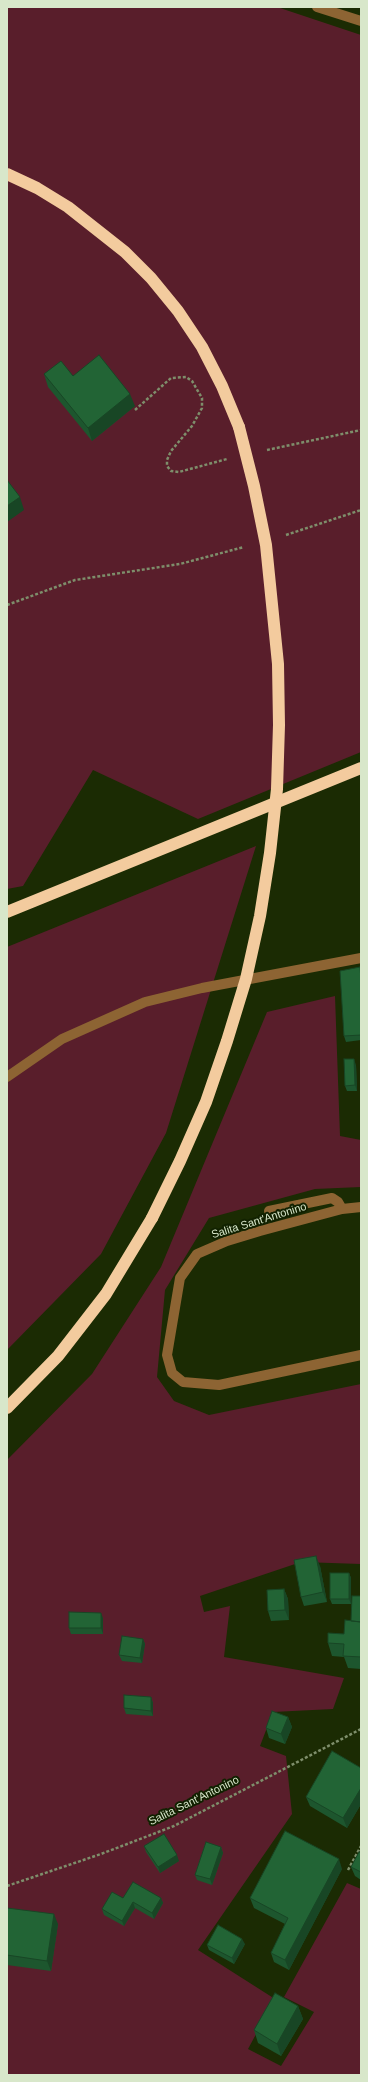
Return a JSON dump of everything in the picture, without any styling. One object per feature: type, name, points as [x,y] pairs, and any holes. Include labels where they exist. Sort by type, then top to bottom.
[{"type":"highway","points":[[7,174],[37,188],[68,207],[125,252],[151,278],[178,311],[202,347],[222,386],[240,427],[266,545],[278,664],[279,725],[277,789],[271,846],[260,916],[246,979],[227,1041],[200,1115],[180,1161],[152,1218],[101,1300],[58,1356],[7,1408]]},
{"type":"highway","points":[[7,912],[361,768]]},
{"type":"street","points":[[317,7],[361,21]]},
{"type":"street","points":[[7,1077],[62,1039],[145,1002],[202,988],[361,958]]},
{"type":"street","points":[[269,1212],[332,1198],[338,1202],[342,1209]]},
{"type":"street","name":"Salita Sant'Antonino","points":[[361,1207],[342,1209],[227,1241],[197,1254],[180,1278],[168,1355],[172,1373],[183,1382],[219,1385],[361,1355]]},
{"type":"path","points":[[280,536],[361,510]]},
{"type":"path","points":[[7,604],[75,580],[180,564],[245,547]]},
{"type":"path","name":"Salita Sant'Antonino","points":[[7,1886],[101,1854],[174,1826],[361,1729]]},
{"type":"path","points":[[348,1870],[361,1846]]},
{"type":"shaded area","points":[[7,7],[277,7],[361,35],[361,752],[198,819],[93,770],[23,886],[7,889]]},
{"type":"shaded area","points":[[256,846],[166,1133],[101,1254],[7,1350],[7,947]]},
{"type":"shaded area","points":[[335,996],[340,1136],[361,1140],[361,1187],[315,1189],[209,1218],[165,1290],[157,1377],[174,1401],[209,1415],[361,1384],[361,1564],[301,1562],[200,1596],[204,1612],[230,1606],[224,1657],[344,1678],[333,1709],[273,1712],[260,1746],[286,1756],[292,1814],[198,1950],[275,1999],[248,2049],[281,2066],[314,2012],[284,1997],[347,1883],[361,1889],[361,2075],[7,2075],[7,1460],[92,1374],[161,1267],[267,1012]]},
{"type":"building","points":[[99,355],[130,394],[88,428],[44,374],[61,361],[73,376]]},
{"type":"building","points":[[7,480],[20,497],[7,506]]},
{"type":"building","points":[[360,967],[361,1035],[344,1036],[340,971]]},
{"type":"building","points":[[344,1059],[354,1059],[355,1085],[345,1086]]},
{"type":"building","points":[[316,1556],[323,1592],[301,1597],[294,1560]]},
{"type":"building","points":[[330,1573],[349,1573],[349,1599],[330,1599]]},
{"type":"building","points":[[284,1589],[285,1610],[268,1611],[267,1590]]},
{"type":"building","points":[[352,1596],[361,1596],[361,1622],[351,1621]]},
{"type":"building","points":[[69,1612],[101,1613],[101,1628],[69,1628]]},
{"type":"building","points":[[345,1620],[361,1622],[361,1657],[343,1656],[344,1644],[328,1643],[328,1633],[344,1634]]},
{"type":"building","points":[[122,1636],[143,1639],[140,1658],[119,1655]]},
{"type":"building","points":[[124,1695],[151,1697],[151,1711],[124,1708]]},
{"type":"building","points":[[272,1711],[288,1717],[281,1734],[266,1728]]},
{"type":"building","points":[[332,1751],[361,1768],[361,1788],[343,1818],[306,1797]]},
{"type":"building","points":[[285,1831],[339,1859],[285,1960],[271,1953],[288,1918],[250,1898]]},
{"type":"building","points":[[164,1834],[177,1855],[158,1867],[144,1846]]},
{"type":"building","points":[[206,1842],[221,1847],[210,1879],[195,1875]]},
{"type":"building","points":[[359,1852],[361,1853],[361,1872],[351,1867]]},
{"type":"building","points":[[133,1882],[161,1898],[152,1913],[133,1902],[122,1921],[102,1909],[112,1892],[123,1898]]},
{"type":"building","points":[[7,1908],[54,1914],[47,1961],[7,1955]]},
{"type":"building","points":[[218,1925],[242,1939],[232,1958],[207,1945]]},
{"type":"building","points":[[275,1993],[298,2006],[277,2044],[254,2030]]}]
